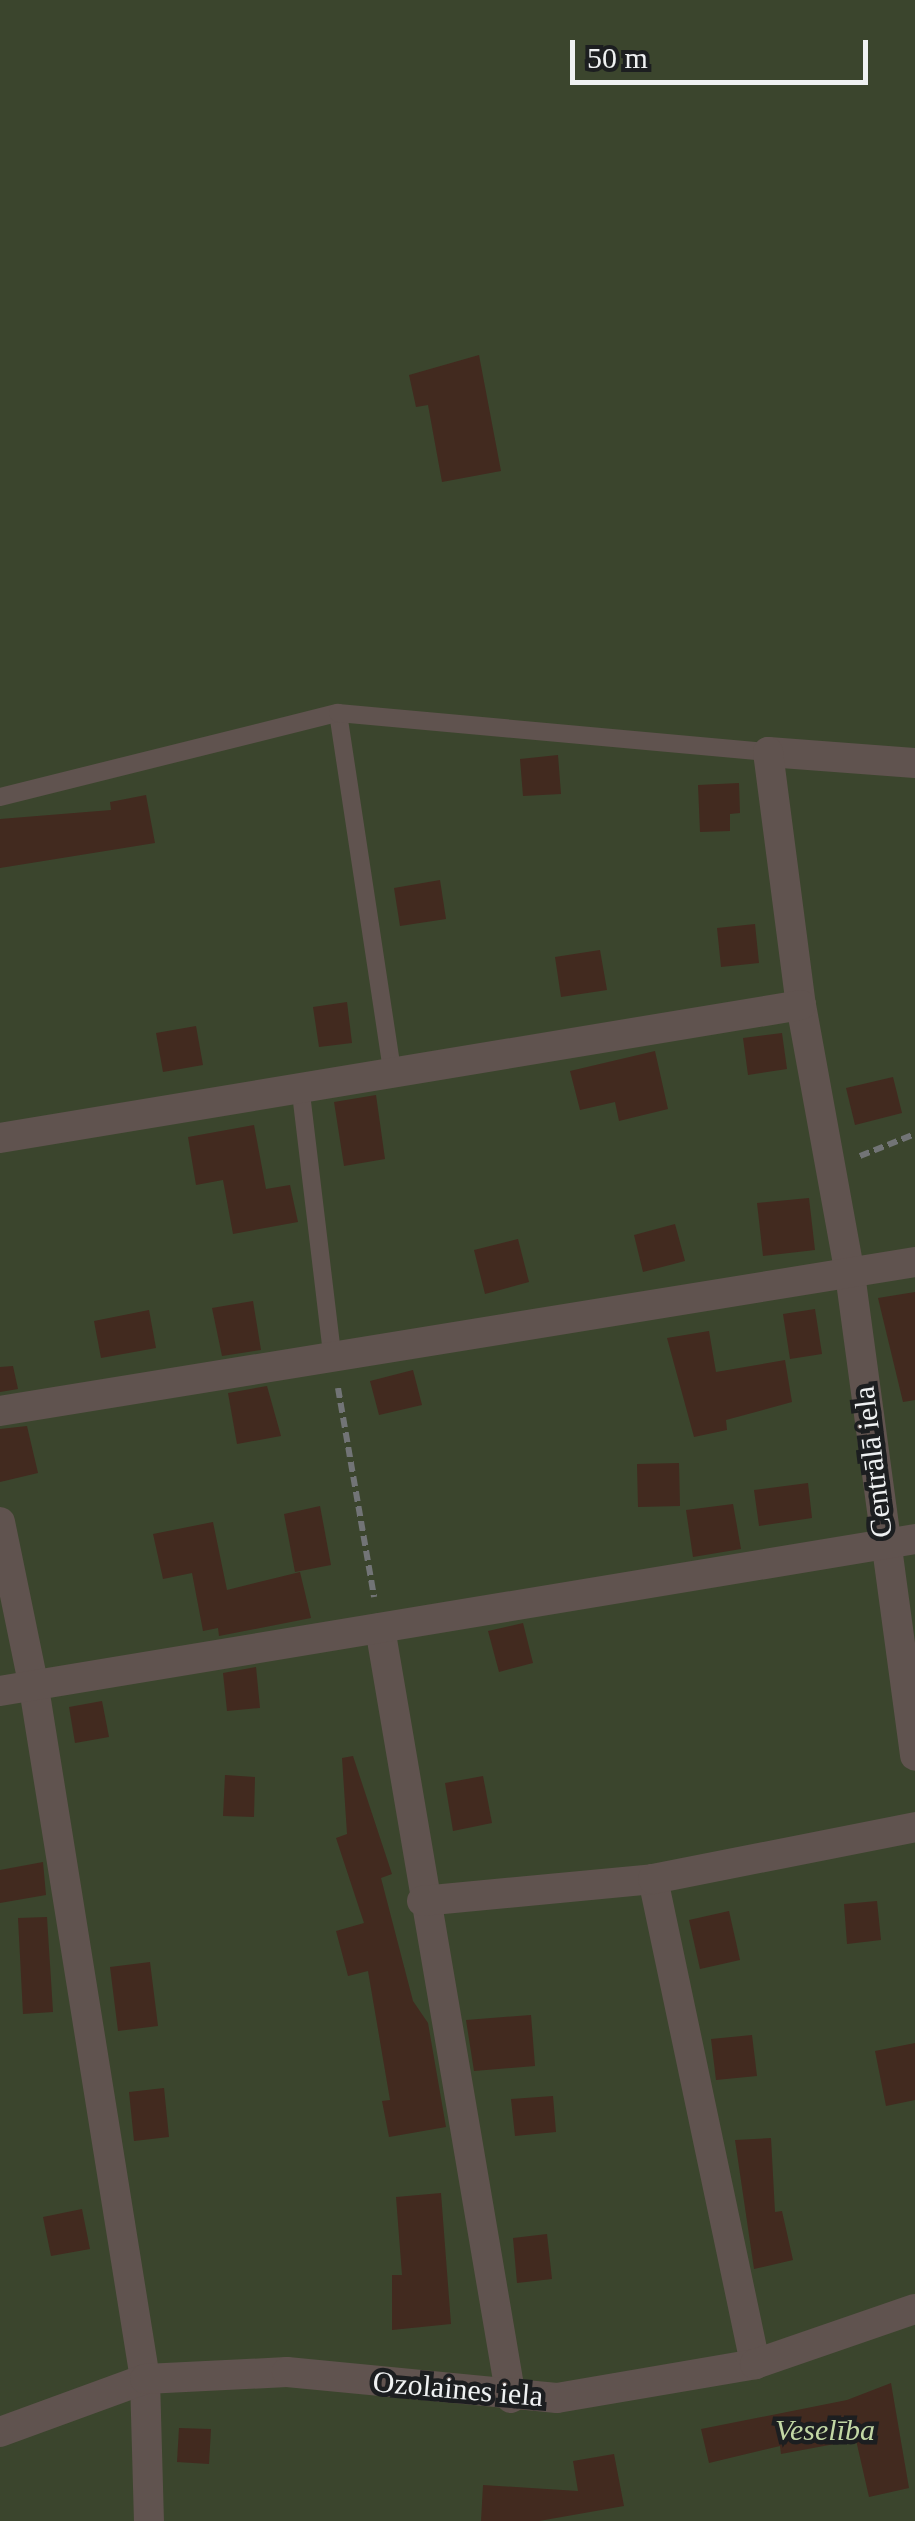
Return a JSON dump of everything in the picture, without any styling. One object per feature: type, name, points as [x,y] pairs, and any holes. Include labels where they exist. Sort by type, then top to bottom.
[{"type":"street","points":[[768,752],[915,763]]},
{"type":"street","name":"Centrālā iela","points":[[768,752],[801,1005],[850,1274],[883,1546],[915,1756]]},
{"type":"street","points":[[0,1138],[300,1084],[801,1005]]},
{"type":"street","points":[[0,1411],[915,1262]]},
{"type":"street","points":[[0,1522],[34,1688],[146,2380],[149,2521]]},
{"type":"street","points":[[0,1691],[915,1539]]},
{"type":"street","points":[[380,1628],[422,1901],[510,2398]]},
{"type":"street","points":[[422,1901],[652,1878],[915,1827]]},
{"type":"street","points":[[652,1878],[755,2364]]},
{"type":"street","name":"Ozolaines iela","points":[[0,2432],[146,2380],[287,2372],[510,2398],[556,2398],[755,2364],[915,2309]]},
{"type":"lane","points":[[338,714],[392,1072]]},
{"type":"lane","points":[[0,798],[338,714],[768,752]]},
{"type":"lane","points":[[300,1084],[332,1355]]},
{"type":"path","points":[[832,1167],[915,1134]]},
{"type":"path","points":[[332,1355],[380,1628]]},
{"type":"green space","name":"Veselība","points":[[0,0],[915,0],[915,2521],[0,2521]]},
{"type":"building","points":[[479,355],[501,471],[442,482],[428,405],[416,407],[409,375]]},
{"type":"building","points":[[558,755],[561,794],[523,796],[520,759]]},
{"type":"building","points":[[739,783],[740,813],[730,814],[730,831],[700,832],[698,785]]},
{"type":"building","points":[[146,795],[155,843],[0,868],[0,819],[111,810],[110,802]]},
{"type":"building","points":[[440,880],[446,919],[400,926],[394,888]]},
{"type":"building","points":[[755,924],[759,963],[721,967],[717,928]]},
{"type":"building","points":[[600,950],[607,990],[561,997],[555,957]]},
{"type":"building","points":[[347,1002],[352,1043],[319,1047],[313,1007]]},
{"type":"building","points":[[196,1026],[203,1065],[163,1072],[156,1033]]},
{"type":"building","points":[[782,1033],[787,1069],[748,1075],[743,1038]]},
{"type":"building","points":[[655,1051],[668,1109],[619,1121],[615,1102],[580,1110],[570,1071]]},
{"type":"building","points":[[893,1077],[902,1113],[855,1125],[846,1088]]},
{"type":"building","points":[[376,1095],[385,1159],[344,1166],[334,1102]]},
{"type":"building","points":[[254,1125],[266,1189],[290,1185],[298,1222],[233,1234],[223,1180],[196,1185],[188,1137]]},
{"type":"building","points":[[809,1198],[815,1250],[763,1256],[757,1203]]},
{"type":"building","points":[[675,1224],[685,1261],[643,1272],[634,1235]]},
{"type":"building","points":[[518,1239],[529,1282],[485,1294],[474,1250]]},
{"type":"building","points":[[915,1292],[915,1400],[903,1402],[878,1298]]},
{"type":"building","points":[[253,1301],[261,1350],[222,1356],[212,1308]]},
{"type":"building","points":[[815,1309],[822,1354],[790,1359],[783,1314]]},
{"type":"building","points":[[149,1310],[156,1348],[101,1358],[94,1321]]},
{"type":"building","points":[[709,1331],[716,1372],[785,1360],[792,1402],[726,1420],[727,1430],[694,1437],[667,1338]]},
{"type":"building","points":[[13,1366],[18,1389],[0,1392],[0,1367]]},
{"type":"building","points":[[413,1370],[422,1405],[379,1415],[370,1381]]},
{"type":"building","points":[[267,1386],[281,1436],[237,1444],[228,1393]]},
{"type":"building","points":[[27,1426],[38,1473],[0,1482],[0,1429]]},
{"type":"building","points":[[679,1463],[680,1506],[638,1507],[637,1464]]},
{"type":"building","points":[[808,1483],[812,1518],[759,1526],[754,1490]]},
{"type":"building","points":[[733,1504],[741,1549],[693,1557],[686,1510]]},
{"type":"building","points":[[320,1506],[331,1565],[295,1572],[284,1514]]},
{"type":"building","points":[[213,1522],[227,1590],[300,1572],[311,1618],[219,1636],[218,1628],[203,1631],[192,1573],[163,1579],[153,1534]]},
{"type":"building","points":[[523,1623],[533,1663],[499,1672],[488,1631]]},
{"type":"building","points":[[256,1667],[260,1708],[227,1711],[223,1673]]},
{"type":"building","points":[[102,1701],[109,1737],[75,1743],[69,1707]]},
{"type":"building","points":[[353,1756],[392,1874],[381,1878],[413,2001],[428,2023],[446,2127],[389,2137],[382,2101],[390,2100],[368,1971],[348,1976],[336,1931],[364,1923],[336,1838],[347,1834],[342,1758]]},
{"type":"building","points":[[225,1775],[255,1777],[254,1817],[223,1816]]},
{"type":"building","points":[[483,1776],[492,1823],[453,1831],[445,1783]]},
{"type":"building","points":[[43,1862],[46,1895],[0,1903],[0,1870]]},
{"type":"building","points":[[877,1901],[881,1940],[847,1944],[844,1904]]},
{"type":"building","points":[[729,1911],[740,1960],[700,1969],[689,1920]]},
{"type":"building","points":[[47,1917],[53,2012],[23,2014],[18,1918]]},
{"type":"building","points":[[150,1962],[158,2026],[118,2031],[110,1967]]},
{"type":"building","points":[[531,2015],[535,2066],[474,2071],[466,2020]]},
{"type":"building","points":[[752,2035],[757,2076],[716,2080],[711,2039]]},
{"type":"building","points":[[915,2043],[915,2100],[886,2106],[875,2051]]},
{"type":"building","points":[[164,2088],[169,2137],[134,2141],[129,2092]]},
{"type":"building","points":[[553,2096],[556,2132],[515,2136],[511,2099]]},
{"type":"building","points":[[771,2138],[775,2212],[782,2211],[793,2260],[754,2269],[735,2140]]},
{"type":"building","points":[[441,2193],[451,2324],[392,2330],[392,2275],[402,2275],[396,2197]]},
{"type":"building","points":[[82,2209],[90,2249],[51,2256],[43,2217]]},
{"type":"building","points":[[547,2234],[552,2279],[517,2283],[513,2238]]},
{"type":"building","points":[[891,2383],[909,2488],[869,2497],[856,2440],[781,2454],[780,2446],[709,2463],[701,2429],[847,2400]]},
{"type":"building","points":[[179,2428],[211,2429],[209,2464],[177,2462]]},
{"type":"building","points":[[614,2454],[624,2506],[539,2521],[481,2521],[483,2485],[578,2491],[573,2461]]}]
